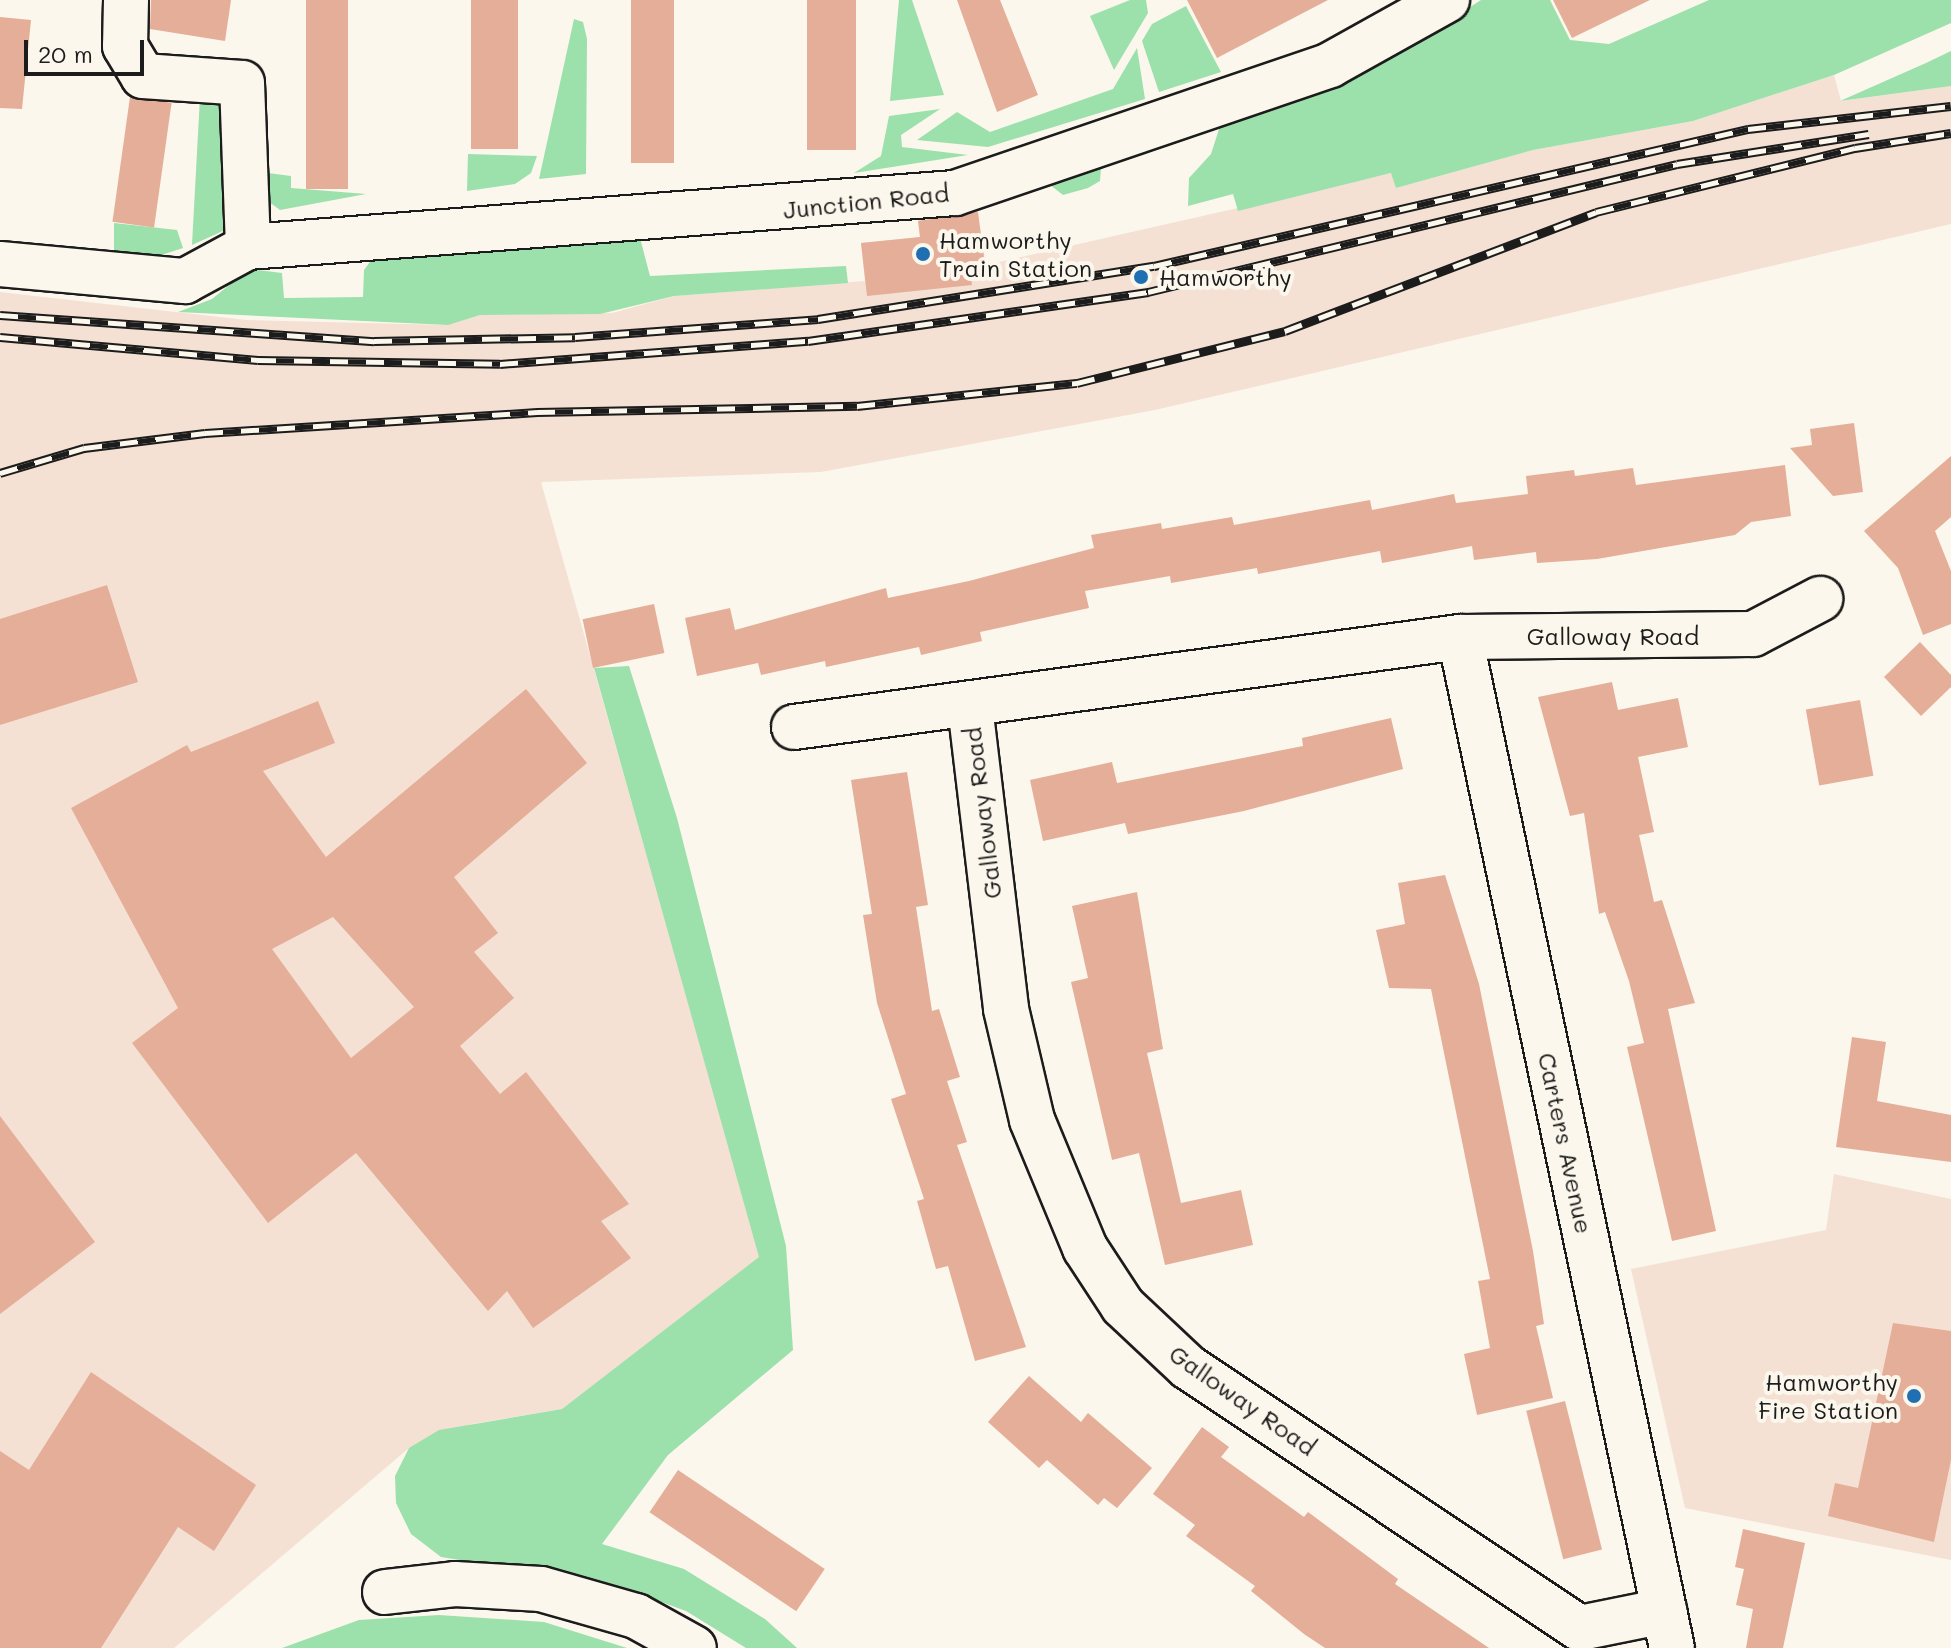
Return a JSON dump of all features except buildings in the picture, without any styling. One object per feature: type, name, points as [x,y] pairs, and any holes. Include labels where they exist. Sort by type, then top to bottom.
[{"type":"street","points":[[126,0],[125,46],[143,76],[242,83],[248,247]]},
{"type":"street","name":"Junction Road","points":[[0,264],[185,281],[248,247],[955,193],[1330,65],[1447,0]]},
{"type":"street","name":"Galloway Road","points":[[794,727],[970,706],[1460,637],[1736,636],[1820,599]]},
{"type":"street","name":"Carters Avenue","points":[[1460,637],[1668,1630]]},
{"type":"street","name":"Galloway Road","points":[[970,706],[1006,1009],[1032,1120],[1085,1248],[1123,1306],[1188,1367],[1580,1628],[1668,1630]]},
{"type":"street","points":[[385,1592],[455,1584],[541,1589],[606,1604],[694,1648]]},
{"type":"shaded area","points":[[1834,75],[1841,101],[1951,86],[1951,224],[1155,410],[821,472],[541,482],[760,1257],[562,1409],[472,1424],[409,1448],[174,1648],[0,1648],[0,292],[246,320],[447,325],[480,315],[612,313],[674,296],[865,281],[861,243],[920,237],[918,217],[977,211],[986,265],[1392,173],[1396,188],[1533,150],[1693,121]]},
{"type":"shaded area","points":[[1834,1174],[1951,1199],[1951,1560],[1685,1508],[1631,1269],[1826,1230]]},
{"type":"green space","points":[[899,0],[912,0],[944,95],[890,101]]},
{"type":"green space","points":[[1130,0],[1146,0],[1148,13],[1114,70],[1090,16]]},
{"type":"green space","points":[[1481,0],[1550,0],[1570,40],[1609,44],[1709,0],[1951,0],[1951,23],[1834,75],[1693,121],[1533,150],[1396,188],[1391,173],[1238,211],[1233,194],[1188,206],[1189,178],[1211,154],[1220,126],[1421,39]]},
{"type":"green space","points":[[1186,6],[1221,72],[1159,92],[1142,41],[1152,24]]},
{"type":"green space","points":[[574,19],[583,22],[587,39],[586,174],[539,179]]},
{"type":"green space","points":[[1137,48],[1145,99],[988,147],[917,140],[957,112],[990,132],[1113,89]]},
{"type":"green space","points":[[1951,51],[1951,86],[1840,101],[1926,63]]},
{"type":"green space","points":[[200,97],[221,106],[225,230],[192,245]]},
{"type":"green space","points":[[940,109],[901,135],[902,147],[968,155],[854,173],[881,156],[889,116]]},
{"type":"green space","points":[[468,154],[537,156],[531,173],[515,184],[467,191]]},
{"type":"green space","points":[[1101,167],[1100,181],[1088,188],[1063,195],[1049,184]]},
{"type":"green space","points":[[260,172],[291,176],[291,188],[366,194],[280,210],[265,199]]},
{"type":"green space","points":[[114,223],[177,230],[183,248],[149,259],[114,259]]},
{"type":"green space","points":[[640,238],[650,276],[846,266],[848,283],[674,296],[600,314],[480,315],[448,325],[178,312],[212,299],[249,269],[282,273],[284,298],[363,297],[364,270],[375,255]]},
{"type":"green space","points":[[629,666],[677,818],[786,1246],[793,1350],[668,1455],[602,1544],[684,1569],[765,1619],[797,1648],[746,1648],[686,1611],[612,1584],[441,1557],[411,1534],[396,1503],[395,1476],[409,1448],[439,1430],[562,1409],[759,1257],[594,668]]},
{"type":"green space","points":[[439,1615],[544,1622],[627,1648],[282,1648],[359,1620]]},
{"type":"railway","points":[[0,315],[374,341],[575,337],[818,319],[1154,266],[1748,129],[1951,106]]},
{"type":"railway","points":[[0,473],[84,448],[205,433],[537,412],[857,406],[1077,383],[1285,331],[1596,212],[1855,148],[1951,133]]},
{"type":"railway","points":[[0,337],[258,360],[500,364],[808,341],[1148,292],[1677,164],[1869,134]]},
{"type":"place","name":"Hamworthy Train Station","points":[[923,254]]},
{"type":"place","name":"Hamworthy","points":[[1141,277]]},
{"type":"place","name":"Hamworthy Fire Station","points":[[1914,1396]]}]
